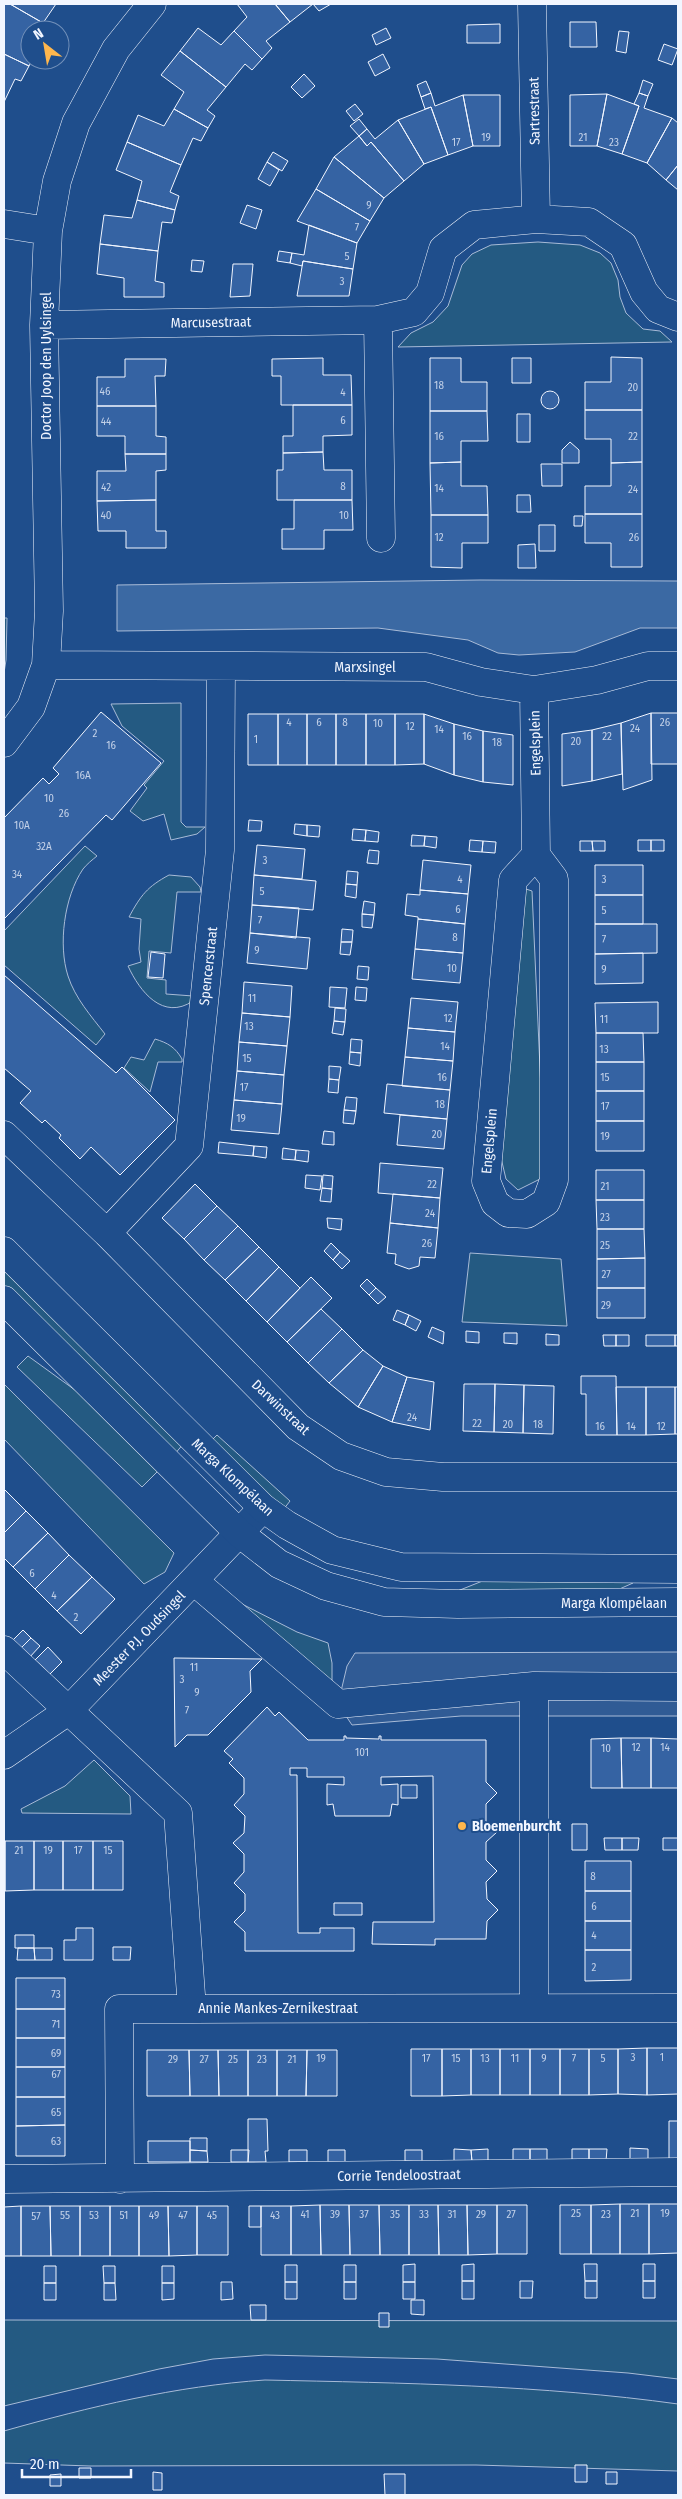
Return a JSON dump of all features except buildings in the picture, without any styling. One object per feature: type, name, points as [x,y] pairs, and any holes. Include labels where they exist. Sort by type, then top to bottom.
[{"type":"street","name":"Doctor Joop den Uylsingel","points":[[4,743],[31,707],[46,665],[49,610],[44,325],[48,231],[57,181],[76,122],[116,49],[152,4]]},
{"type":"street","name":"Sartrestraat","points":[[532,4],[536,218]]},
{"type":"street","name":"Marcusestraat","points":[[44,325],[378,320],[414,312],[430,293],[443,249],[474,225],[536,218],[589,222],[623,245],[644,292],[658,308],[678,317]]},
{"type":"street","points":[[4,224],[48,231]]},
{"type":"street","points":[[378,320],[381,538]]},
{"type":"street","name":"Marxsingel","points":[[46,665],[426,667],[481,682],[534,690],[597,680],[648,666],[678,666]]},
{"type":"street","name":"Spencerstraat","points":[[108,1233],[189,1146],[220,850],[221,666]]},
{"type":"street","name":"Engelsplein","points":[[534,690],[536,855],[554,880],[554,1180],[546,1202],[527,1214],[508,1213],[495,1203],[486,1182],[513,880],[536,855]]},
{"type":"street","name":"Darwinstraat","points":[[4,1135],[108,1233],[298,1427],[341,1456],[386,1472],[443,1477],[678,1476]]},
{"type":"street","name":"Marga Klompélaan","points":[[4,1251],[263,1508],[287,1525],[332,1550],[401,1567],[678,1569]]},
{"type":"street","name":"Marga Klompélaan","points":[[4,1300],[239,1533],[279,1564],[326,1586],[384,1602],[458,1604],[678,1602]]},
{"type":"street","name":"Meester P.J. Oudsingel","points":[[4,1755],[68,1711],[263,1508]]},
{"type":"street","points":[[194,1581],[338,1704],[534,1686],[678,1687]]},
{"type":"street","name":"Annie Mankes-Zernikestraat","points":[[4,1650],[178,1813],[192,2009],[678,2008]]},
{"type":"street","points":[[534,1686],[534,2008]]},
{"type":"street","points":[[120,2179],[119,2009],[192,2009]]},
{"type":"street","name":"Corrie Tendeloostraat","points":[[4,2179],[678,2172]]},
{"type":"shaded area","points":[[538,242],[580,245],[600,253],[611,263],[618,280],[620,297],[626,313],[643,329],[660,331],[672,342],[398,347],[411,333],[433,322],[448,306],[462,265],[472,254],[491,245]]},
{"type":"shaded area","points":[[480,580],[678,581],[678,628],[640,628],[575,652],[519,655],[498,653],[468,640],[378,628],[117,631],[117,585]]},
{"type":"shaded area","points":[[4,618],[7,618],[4,673]]},
{"type":"shaded area","points":[[181,703],[181,822],[186,827],[205,827],[197,834],[171,840],[164,814],[143,821],[130,811],[147,788],[144,785],[164,761],[122,726],[111,704]]},
{"type":"shaded area","points":[[85,846],[97,856],[83,869],[71,893],[65,921],[63,950],[68,976],[75,992],[105,1034],[96,1045],[4,965],[4,931]]},
{"type":"shaded area","points":[[169,875],[191,877],[200,887],[201,892],[177,892],[171,953],[149,951],[147,978],[166,980],[166,994],[193,996],[193,1001],[172,1008],[162,1006],[146,994],[128,966],[141,962],[139,949],[141,919],[129,917],[145,892]]},
{"type":"shaded area","points":[[523,888],[532,891],[544,1156],[542,1178],[518,1190],[506,1179],[501,1158]]},
{"type":"shaded area","points":[[155,1039],[174,1048],[182,1062],[158,1062],[150,1092],[124,1068],[131,1057],[144,1060]]},
{"type":"shaded area","points":[[470,1253],[561,1259],[567,1326],[462,1322]]},
{"type":"shaded area","points":[[4,1264],[184,1443],[174,1455],[4,1287]]},
{"type":"shaded area","points":[[28,1356],[104,1411],[160,1469],[142,1487],[17,1367]]},
{"type":"shaded area","points":[[4,1384],[174,1553],[165,1572],[144,1584],[4,1439]]},
{"type":"shaded area","points":[[217,1435],[290,1501],[283,1510],[211,1441]]},
{"type":"shaded area","points":[[633,1579],[633,1583],[606,1595],[455,1592],[485,1580]]},
{"type":"shaded area","points":[[238,1602],[297,1632],[328,1643],[332,1663],[332,1694]]},
{"type":"shaded area","points":[[678,1652],[678,1716],[461,1716],[352,1725],[338,1704],[347,1666],[355,1653]]},
{"type":"shaded area","points":[[94,1760],[130,1796],[131,1814],[22,1813],[21,1809],[65,1786]]},
{"type":"shaded area","points":[[4,2320],[678,2321],[678,2379],[628,2373],[437,2359],[265,2355],[213,2359],[159,2369],[4,2406]]},
{"type":"shaded area","points":[[265,2380],[524,2389],[678,2404],[678,2471],[476,2465],[90,2466],[4,2463],[4,2431],[68,2414],[166,2392]]},
{"type":"place","name":"Bloemenburcht","points":[[462,1826]]}]
